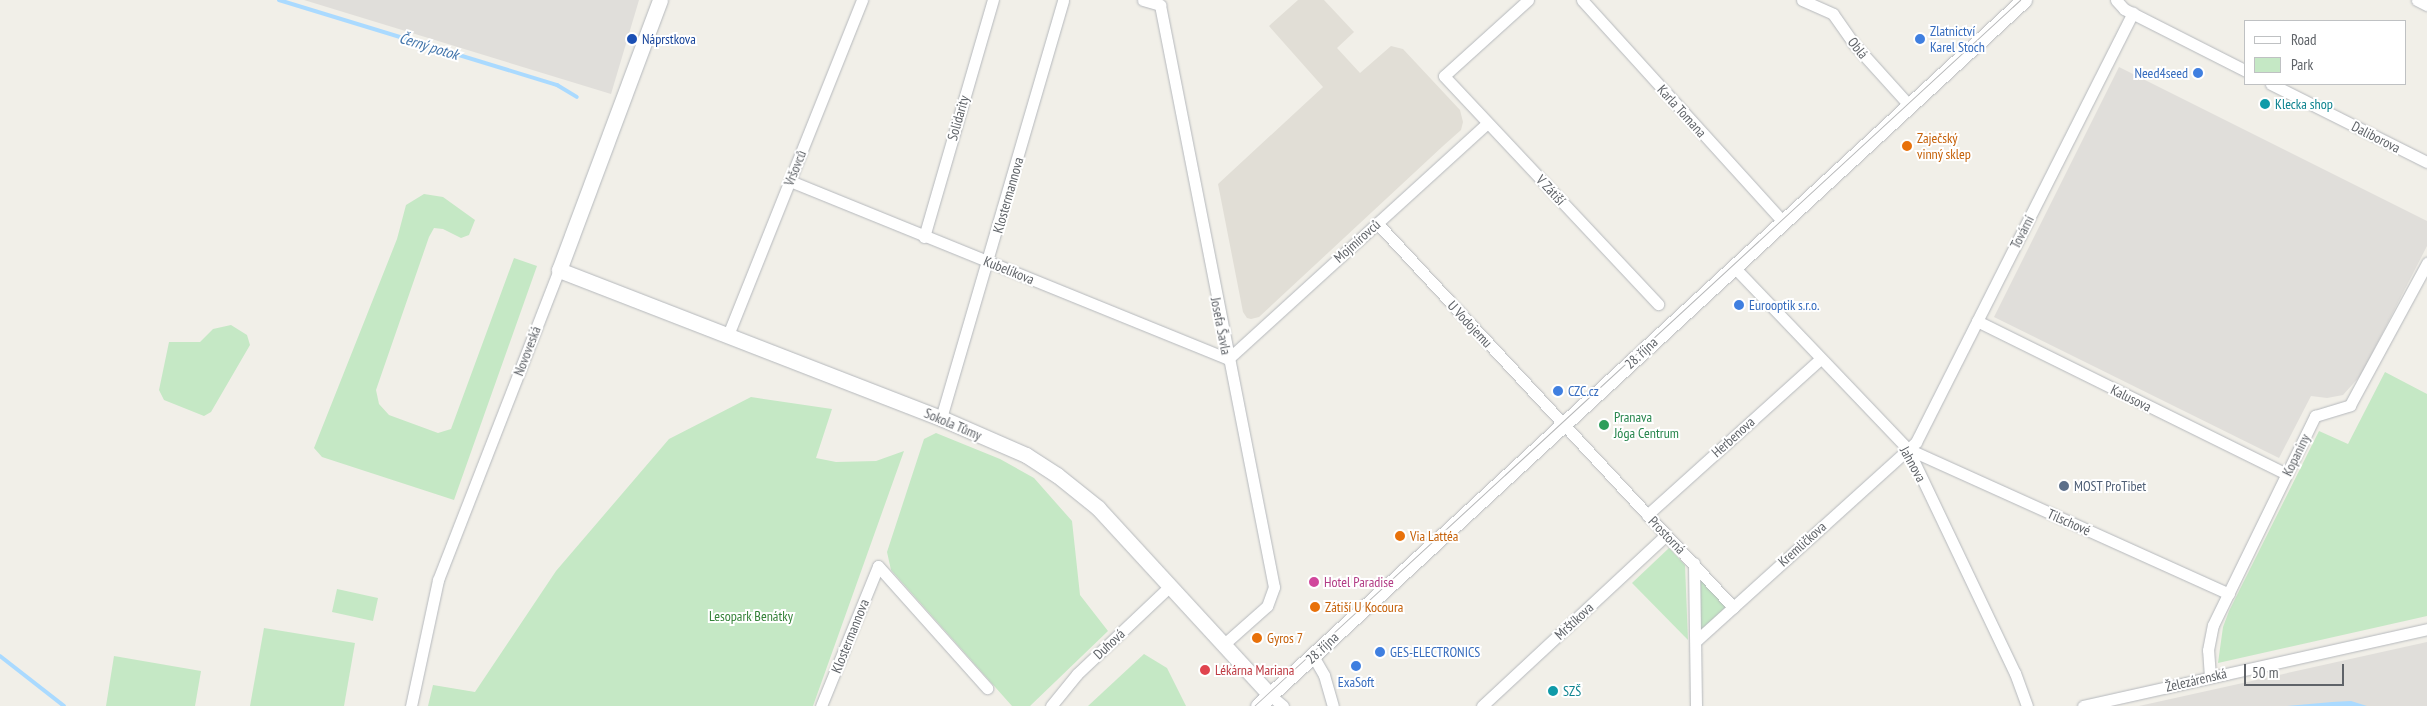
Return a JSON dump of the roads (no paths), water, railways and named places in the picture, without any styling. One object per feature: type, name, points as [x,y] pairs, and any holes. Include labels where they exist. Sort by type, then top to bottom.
[{"type":"street","name":"Novoveská","points":[[411,706],[438,580],[648,39],[660,0]]},
{"type":"street","name":"Vršovců","points":[[728,335],[862,0]]},
{"type":"street","name":"Solidarity","points":[[924,237],[993,0]]},
{"type":"street","name":"Klostermannova","points":[[941,418],[989,262],[1063,0]]},
{"type":"street","name":"Josefa Šavla","points":[[1143,0],[1160,5],[1274,587],[1267,606],[1224,644]]},
{"type":"street","name":"V Zátiší","points":[[1528,0],[1444,76],[1658,304]]},
{"type":"street","name":"Karla Tomana","points":[[1582,0],[1783,222]]},
{"type":"street","name":"Oblá","points":[[1802,0],[1833,14],[1853,43],[1910,106]]},
{"type":"street","name":"28. října","points":[[1258,706],[2024,0]]},
{"type":"street","points":[[2116,0],[2133,13],[2244,70]]},
{"type":"street","points":[[2416,0],[2427,5]]},
{"type":"street","name":"Tovární","points":[[1908,449],[1916,442],[2133,13]]},
{"type":"street","name":"Daliborova","points":[[2273,85],[2427,162]]},
{"type":"street","name":"Mojmírovců","points":[[1228,359],[1487,123]]},
{"type":"street","name":"Kubelíkova","points":[[790,181],[1228,359]]},
{"type":"street","name":"U Vodojemu","points":[[1377,223],[1564,424]]},
{"type":"street","name":"Kopaniny","points":[[2210,677],[2211,634],[2315,416],[2350,405],[2423,281],[2427,263]]},
{"type":"street","name":"Jahnova","points":[[1734,267],[1908,449],[2015,673],[2027,706]]},
{"type":"street","name":"Sokola Tůmy","points":[[559,270],[941,418],[1026,455],[1057,474],[1098,508],[1270,695]]},
{"type":"street","name":"Kalusova","points":[[1977,322],[2286,474]]},
{"type":"street","name":"Herbenova","points":[[1647,515],[1820,359]]},
{"type":"street","name":"Prostorná","points":[[1564,424],[1647,515],[1694,563],[1697,640],[1696,706]]},
{"type":"street","name":"Tilschové","points":[[1908,449],[2229,594]]},
{"type":"street","name":"Kremličkova","points":[[1697,640],[1908,449]]},
{"type":"street","name":"Mrštíkova","points":[[1482,706],[1666,535]]},
{"type":"street","points":[[1694,563],[1733,606]]},
{"type":"street","name":"Klostermannova","points":[[821,706],[878,566],[987,688]]},
{"type":"street","name":"Duhová","points":[[1052,706],[1077,674],[1170,586]]},
{"type":"street","name":"Železárenská","points":[[2083,706],[2427,629]]},
{"type":"street","points":[[1313,656],[1324,675],[1333,706]]},
{"type":"street","points":[[1270,695],[1283,706]]},
{"type":"water","points":[[2351,701],[2367,706],[2287,706],[2332,702]]},
{"type":"waterway","name":"Černý potok","points":[[279,0],[557,85],[577,97]]},
{"type":"waterway","points":[[0,656],[64,706]]},
{"type":"tram line","points":[[1254,706],[2020,0]]},
{"type":"place","name":"Náprstkova","points":[[632,39]]},
{"type":"place","name":"Zlatnictví Karel Stoch","points":[[1920,39]]},
{"type":"place","name":"Need4seed","points":[[2198,73]]},
{"type":"place","name":"Klecka shop","points":[[2265,104]]},
{"type":"place","name":"Zaječský vinný sklep","points":[[1907,146]]},
{"type":"place","name":"Eurooptik s.r.o.","points":[[1739,305]]},
{"type":"place","name":"CZC.cz","points":[[1558,391]]},
{"type":"place","name":"Pranava Jóga Centrum","points":[[1604,425]]},
{"type":"place","name":"MOST ProTibet","points":[[2064,486]]},
{"type":"place","name":"Via Lattéa","points":[[1400,536]]},
{"type":"place","name":"Hotel Paradise","points":[[1314,582]]},
{"type":"place","name":"Zátiší U Kocoura","points":[[1315,607]]},
{"type":"place","name":"Gyros 7","points":[[1257,638]]},
{"type":"place","name":"GES-ELECTRONICS","points":[[1380,652]]},
{"type":"place","name":"ExaSoft","points":[[1356,666]]},
{"type":"place","name":"Lékárna Mariana","points":[[1205,670]]},
{"type":"place","name":"SZŠ","points":[[1553,691]]},
{"type":"park label","name":"Lesopark Benátky","points":[[751,616]]}]
